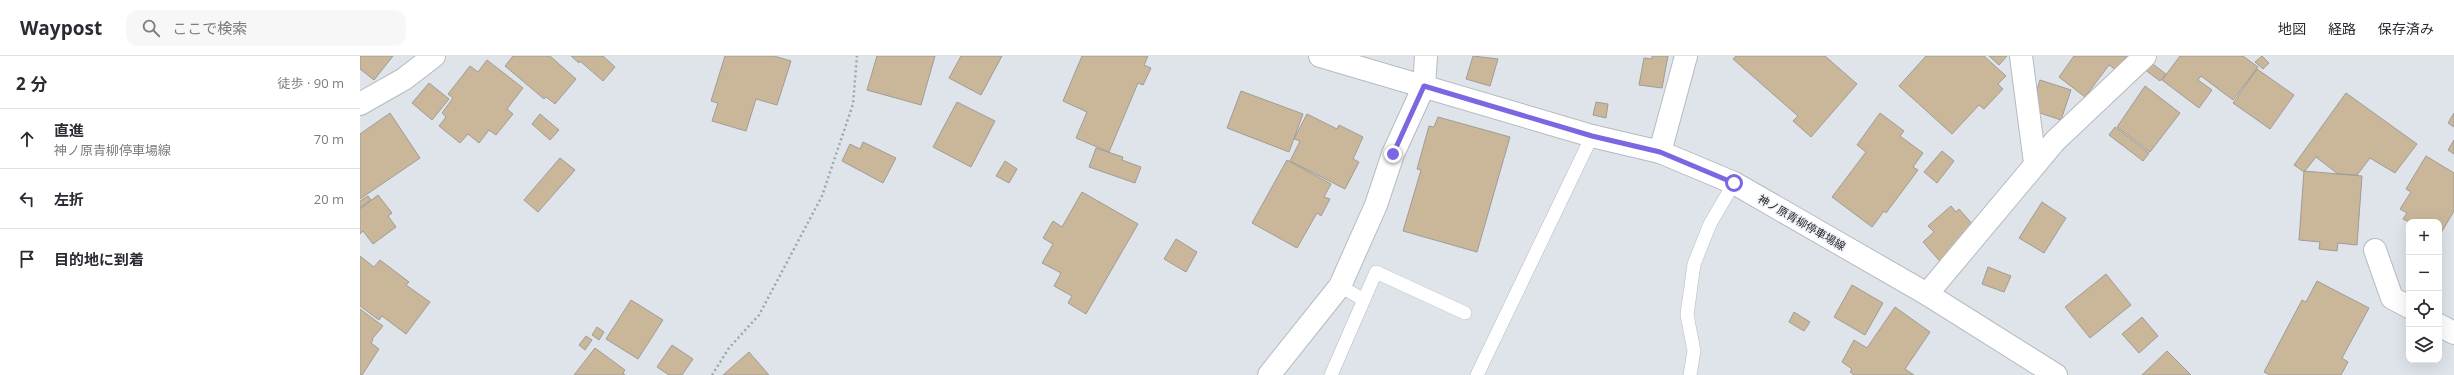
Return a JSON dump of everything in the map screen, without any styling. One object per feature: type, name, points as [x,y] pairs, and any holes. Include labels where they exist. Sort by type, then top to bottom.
[{"type":"street","points":[[360,104],[404,79],[434,56]]},
{"type":"street","name":"神ノ原青柳停車場線","points":[[1320,56],[1592,136],[1660,152],[1734,183],[1927,294],[2056,375]]},
{"type":"street","points":[[1269,375],[1340,286],[1376,205],[1393,154],[1424,86],[1426,56]]},
{"type":"street","points":[[1660,152],[1686,56]]},
{"type":"street","points":[[2021,56],[2035,163]]},
{"type":"street","points":[[1927,294],[2054,141],[2145,56]]},
{"type":"street","points":[[2375,250],[2392,298],[2406,305]]},
{"type":"street","points":[[2442,327],[2454,333]]},
{"type":"lane","points":[[1477,375],[1592,136]]},
{"type":"lane","points":[[1690,375],[1694,351],[1688,315],[1694,264],[1710,224],[1734,183]]},
{"type":"lane","points":[[1331,375],[1376,272],[1465,313]]},
{"type":"lane","points":[[1340,286],[1364,300]]},
{"type":"path","points":[[712,375],[729,348],[759,315],[822,196],[853,104],[857,56]]},
{"type":"building","points":[[360,56],[393,56],[374,80],[360,69]]},
{"type":"building","points":[[513,56],[550,56],[576,79],[555,104],[546,97],[544,99],[505,66]]},
{"type":"building","points":[[571,56],[603,56],[615,67],[603,81],[580,61],[579,63]]},
{"type":"building","points":[[725,56],[774,56],[791,61],[777,105],[756,99],[746,131],[712,121],[718,103],[711,101]]},
{"type":"building","points":[[877,56],[935,56],[921,105],[867,90]]},
{"type":"building","points":[[961,56],[1002,56],[981,95],[949,78]]},
{"type":"building","points":[[1082,56],[1148,56],[1144,65],[1151,68],[1143,85],[1138,83],[1109,152],[1076,138],[1087,112],[1063,101]]},
{"type":"building","points":[[1473,56],[1498,59],[1490,86],[1466,79]]},
{"type":"building","points":[[1652,56],[1668,56],[1662,88],[1639,85],[1644,58],[1652,59]]},
{"type":"building","points":[[1736,56],[1825,56],[1857,84],[1811,137],[1793,121],[1798,116],[1733,59]]},
{"type":"building","points":[[1926,56],[1984,56],[2006,76],[1998,84],[2003,89],[1984,109],[1979,105],[1952,134],[1899,86]]},
{"type":"building","points":[[1989,56],[2007,56],[1999,65]]},
{"type":"building","points":[[2074,56],[2127,56],[2116,70],[2109,65],[2085,97],[2059,77]]},
{"type":"building","points":[[2180,56],[2243,56],[2258,67],[2233,100],[2201,76],[2198,80],[2212,90],[2199,108],[2162,80]]},
{"type":"building","points":[[2262,56],[2269,63],[2263,69],[2255,62]]},
{"type":"building","points":[[487,60],[523,88],[507,109],[513,114],[496,135],[489,130],[479,143],[468,134],[460,143],[439,126],[446,117],[442,113],[453,98],[448,94],[470,66],[478,72]]},
{"type":"building","points":[[2150,62],[2166,74],[2160,81],[2144,69]]},
{"type":"building","points":[[2257,69],[2294,95],[2270,129],[2233,103]]},
{"type":"building","points":[[2040,80],[2071,90],[2061,120],[2031,110]]},
{"type":"building","points":[[429,83],[449,99],[432,120],[412,103]]},
{"type":"building","points":[[2145,86],[2180,113],[2150,152],[2117,127]]},
{"type":"building","points":[[1241,91],[1303,114],[1289,152],[1227,128]]},
{"type":"building","points":[[2346,93],[2417,144],[2395,173],[2370,158],[2357,175],[2338,174],[2316,157],[2304,172],[2294,165]]},
{"type":"building","points":[[957,102],[995,121],[971,167],[933,147]]},
{"type":"building","points":[[1596,102],[1608,104],[1606,118],[1593,115]]},
{"type":"building","points":[[390,113],[420,158],[360,199],[360,134]]},
{"type":"building","points":[[1880,113],[1904,131],[1900,136],[1923,153],[1913,167],[1918,170],[1886,213],[1884,211],[1872,227],[1832,197],[1866,152],[1857,145]]},
{"type":"building","points":[[2454,113],[2454,127],[2448,123]]},
{"type":"building","points":[[540,114],[559,130],[550,140],[532,124]]},
{"type":"building","points":[[1307,114],[1337,129],[1339,125],[1363,137],[1353,159],[1359,162],[1345,189],[1290,161],[1300,141],[1294,139]]},
{"type":"building","points":[[1438,117],[1510,137],[1477,252],[1403,231],[1421,170],[1417,169],[1429,126],[1434,127]]},
{"type":"building","points":[[2115,127],[2149,153],[2143,161],[2109,135]]},
{"type":"building","points":[[2454,140],[2454,154],[2448,150]]},
{"type":"building","points":[[863,142],[896,158],[883,183],[842,161],[850,144],[860,149]]},
{"type":"building","points":[[1096,148],[1123,157],[1122,160],[1141,167],[1135,183],[1089,167]]},
{"type":"building","points":[[1942,151],[1954,161],[1937,183],[1924,172]]},
{"type":"building","points":[[2426,156],[2454,173],[2454,211],[2442,231],[2442,219],[2406,219],[2406,220],[2403,219],[2407,213],[2400,209],[2411,192],[2406,189]]},
{"type":"building","points":[[560,158],[575,170],[538,212],[524,200]]},
{"type":"building","points":[[1287,160],[1331,184],[1324,197],[1330,199],[1321,216],[1317,213],[1297,248],[1252,223]]},
{"type":"building","points":[[1005,161],[1017,169],[1009,183],[996,176]]},
{"type":"building","points":[[2304,171],[2362,176],[2357,245],[2338,243],[2337,251],[2319,249],[2320,242],[2299,240]]},
{"type":"building","points":[[1082,192],[1138,224],[1086,314],[1068,303],[1072,296],[1054,286],[1061,273],[1042,263],[1053,244],[1043,238],[1053,221],[1062,227]]},
{"type":"building","points":[[378,195],[392,213],[388,216],[396,227],[373,244],[363,231],[360,234],[360,209]]},
{"type":"building","points":[[368,196],[371,200],[360,208],[360,201]]},
{"type":"building","points":[[2042,202],[2066,218],[2044,253],[2019,238]]},
{"type":"building","points":[[1951,206],[1956,212],[1959,209],[1981,234],[1945,267],[1923,242],[1934,232],[1928,226]]},
{"type":"building","points":[[1176,239],[1197,252],[1186,272],[1164,259]]},
{"type":"building","points":[[360,256],[374,267],[380,260],[409,282],[406,285],[430,302],[406,334],[382,316],[379,320],[360,306]]},
{"type":"building","points":[[1988,267],[2011,276],[2004,292],[1982,284]]},
{"type":"building","points":[[2106,274],[2131,305],[2090,338],[2065,307]]},
{"type":"building","points":[[2317,281],[2369,308],[2342,358],[2348,362],[2341,375],[2270,375],[2264,372],[2302,300],[2306,302]]},
{"type":"building","points":[[1852,285],[1883,303],[1865,335],[1834,317]]},
{"type":"building","points":[[631,300],[663,320],[638,359],[606,339]]},
{"type":"building","points":[[1895,307],[1930,332],[1905,369],[1914,375],[1854,375],[1850,372],[1852,369],[1842,362],[1854,340],[1867,348]]},
{"type":"building","points":[[360,309],[383,326],[372,339],[373,340],[371,343],[379,349],[362,375],[360,375]]},
{"type":"building","points":[[1794,312],[1810,322],[1804,331],[1789,322]]},
{"type":"building","points":[[2142,317],[2158,336],[2139,353],[2122,334]]},
{"type":"building","points":[[597,327],[604,332],[599,340],[592,335]]},
{"type":"building","points":[[586,336],[592,340],[585,350],[579,345]]},
{"type":"building","points":[[672,345],[693,359],[682,375],[669,375],[657,367]]},
{"type":"building","points":[[595,348],[625,370],[623,373],[625,375],[574,375]]},
{"type":"building","points":[[2167,351],[2191,375],[2142,375]]},
{"type":"building","points":[[749,352],[769,375],[723,375]]},
{"type":"route","points":[[1393,154],[1424,86],[1592,136],[1660,152],[1734,183]]}]
